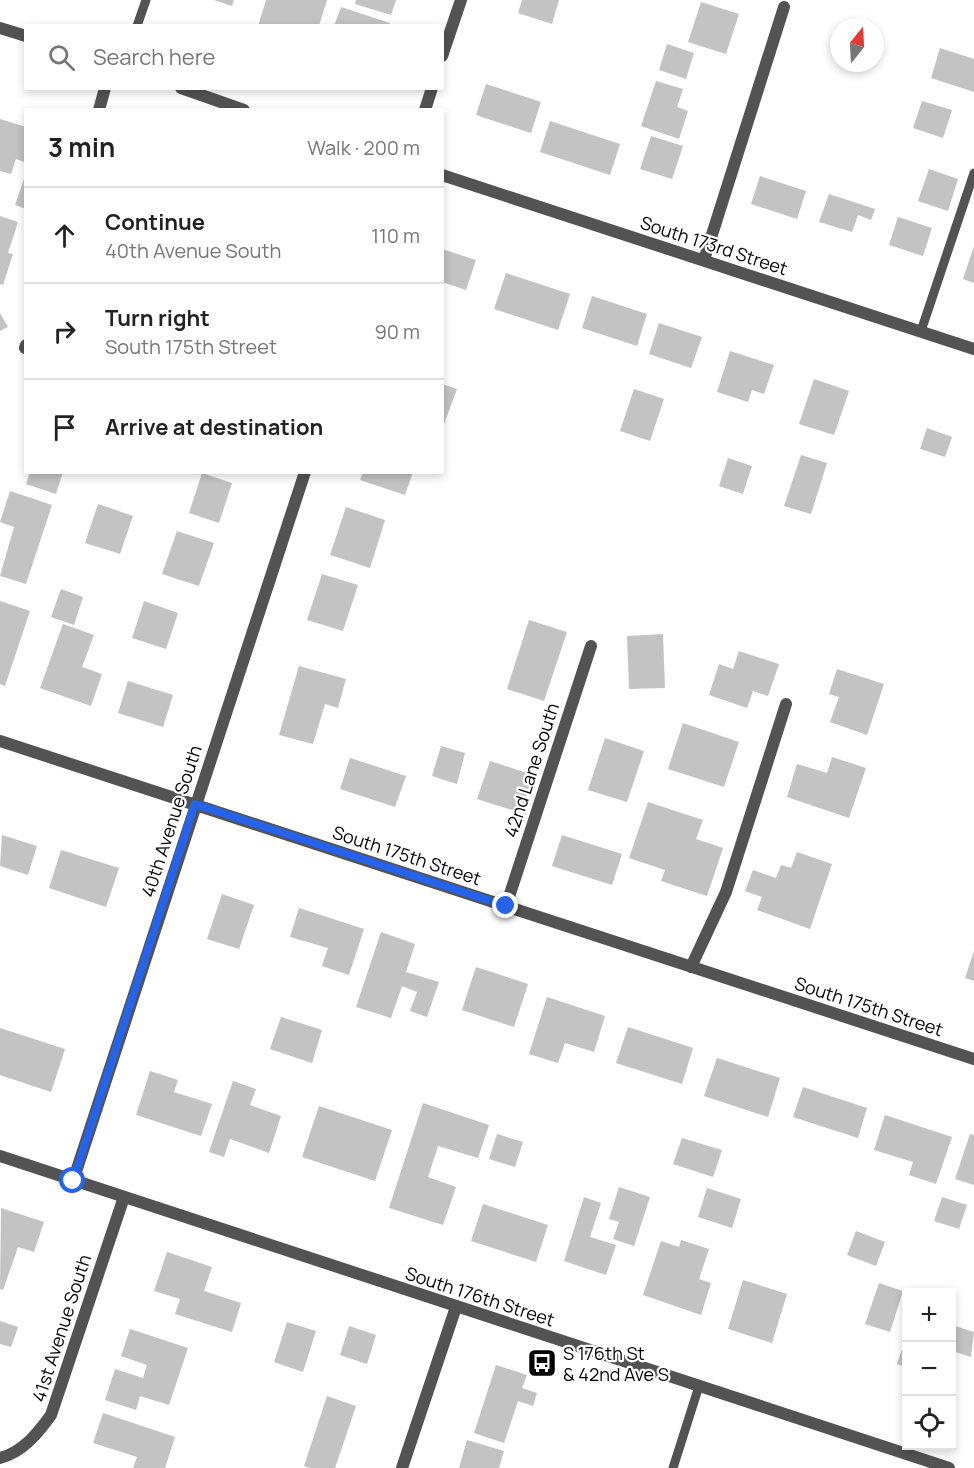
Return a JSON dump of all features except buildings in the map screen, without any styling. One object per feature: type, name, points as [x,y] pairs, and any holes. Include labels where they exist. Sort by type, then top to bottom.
[{"type":"street","points":[[444,50],[461,0]]},
{"type":"street","points":[[704,260],[784,7]]},
{"type":"street","points":[[0,28],[24,35]]},
{"type":"street","points":[[100,108],[104,90]]},
{"type":"street","points":[[187,90],[238,108]]},
{"type":"street","points":[[426,108],[431,90]]},
{"type":"street","name":"South 173rd Street","points":[[444,176],[974,349]]},
{"type":"street","name":"40th Avenue South","points":[[73,1181],[304,474]]},
{"type":"street","name":"42nd Lane South","points":[[506,906],[591,646]]},
{"type":"street","points":[[691,967],[726,892],[786,704]]},
{"type":"street","name":"South 175th Street","points":[[0,741],[974,1059]]},
{"type":"street","name":"South 176th Street","points":[[0,1156],[949,1468]]},
{"type":"street","name":"41st Avenue South","points":[[4,1457],[35,1438],[51,1415],[124,1197]]},
{"type":"street","points":[[402,1468],[456,1307]]},
{"type":"lane","points":[[138,24],[146,0]]},
{"type":"lane","points":[[921,331],[974,173]]},
{"type":"lane","points":[[685,1468],[674,1466],[699,1386]]},
{"type":"place","name":"S 176th St & 42nd Ave S","points":[[542,1363]]},
{"type":"route","points":[[73,1181],[195,804],[506,906]]}]
